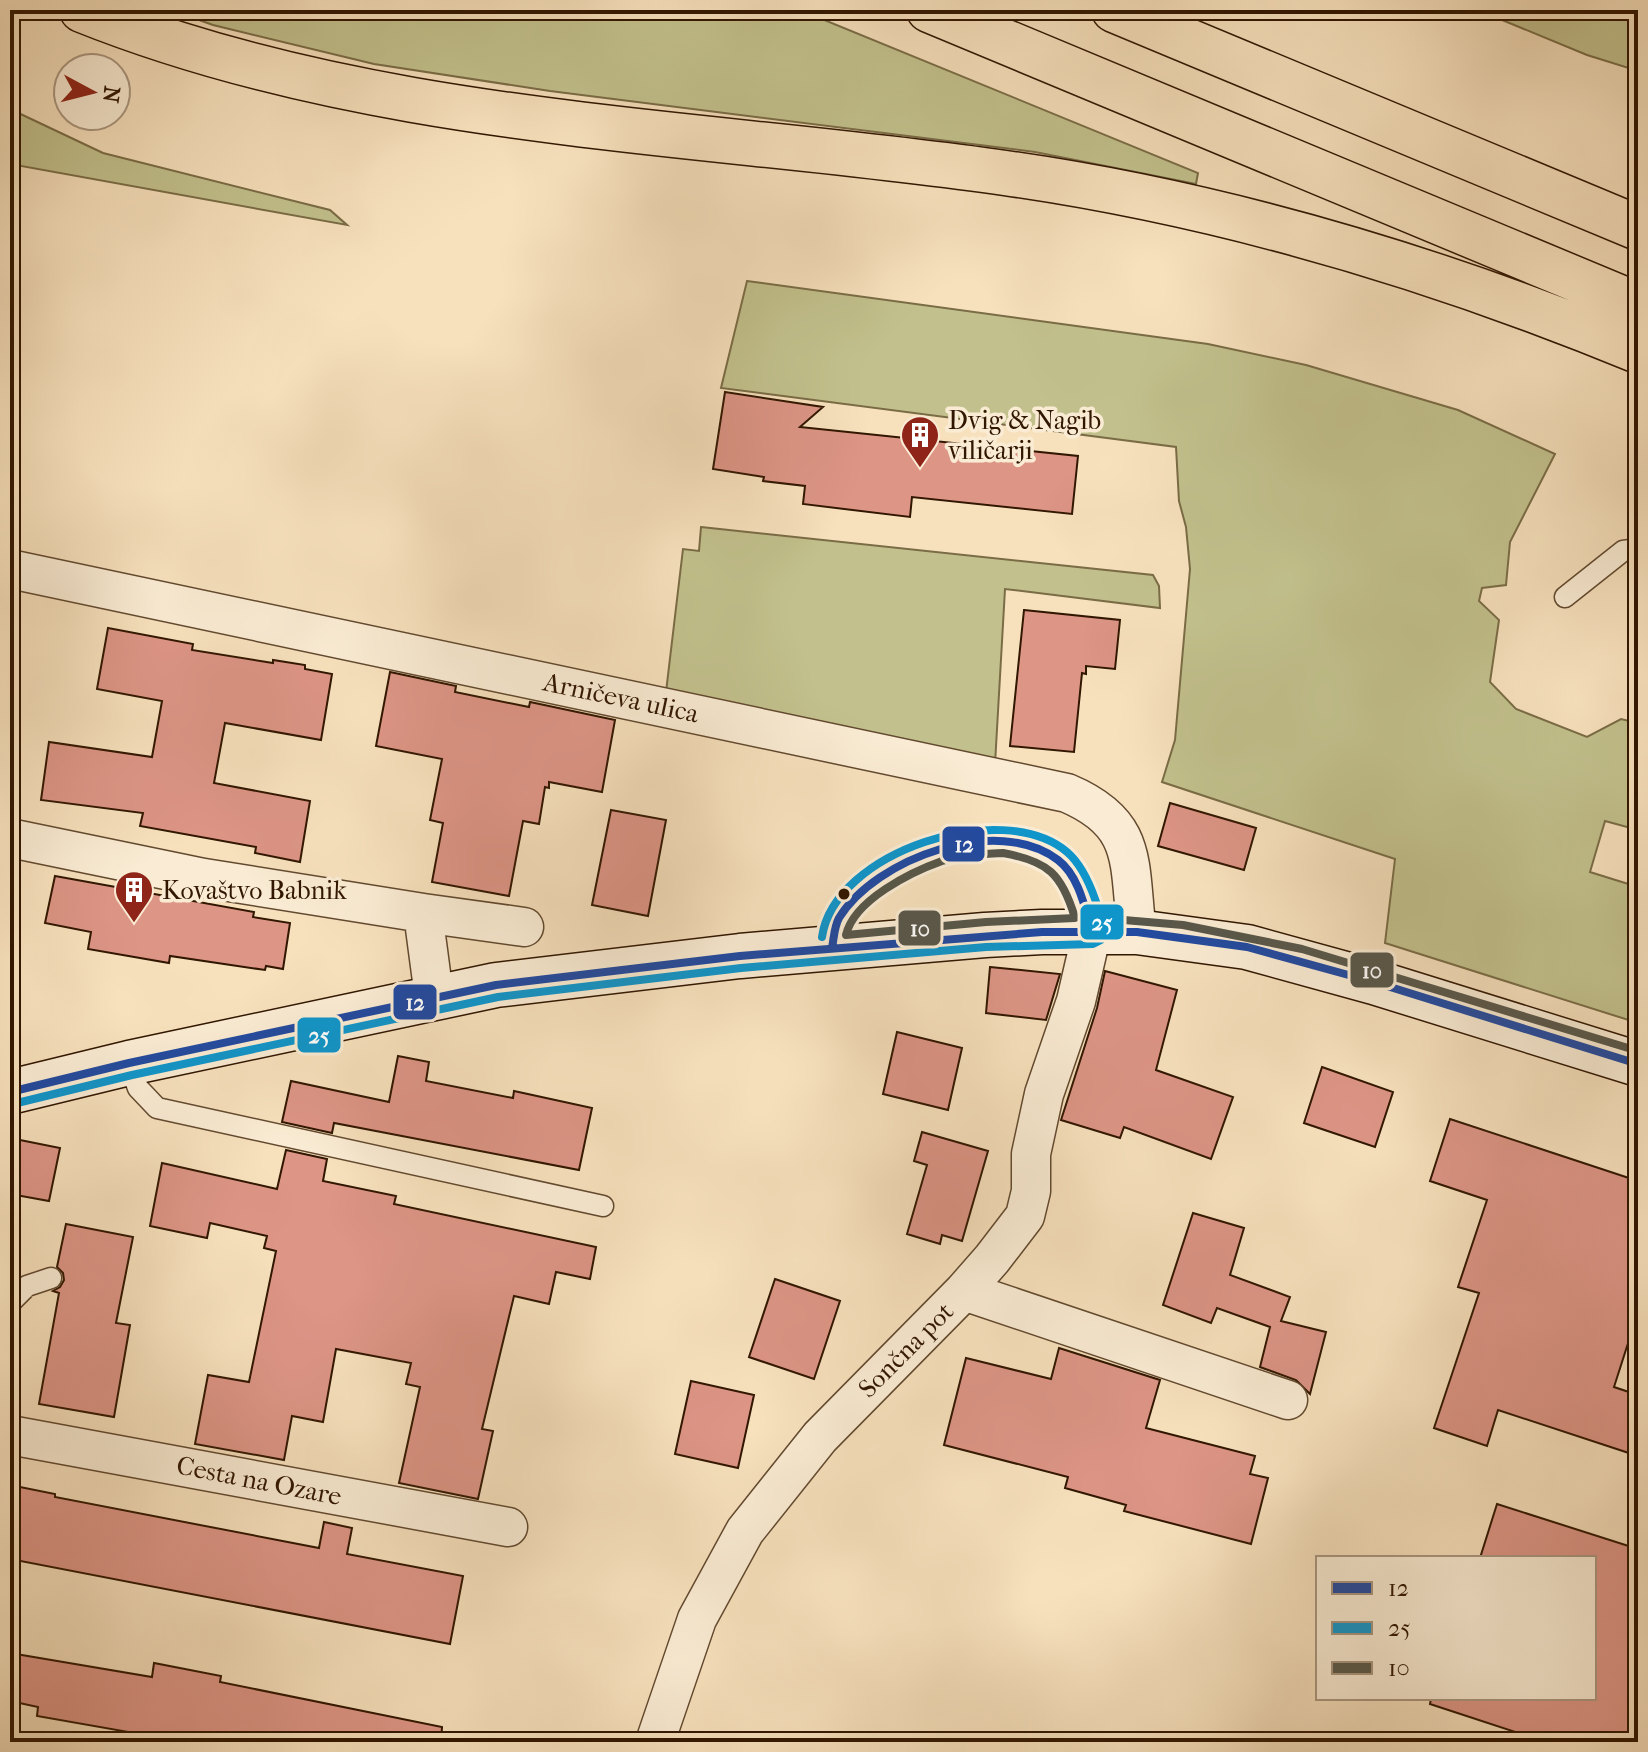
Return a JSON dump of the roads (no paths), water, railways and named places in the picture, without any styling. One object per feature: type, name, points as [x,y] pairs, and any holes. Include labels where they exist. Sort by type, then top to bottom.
[{"type":"highway","points":[[82,10],[200,51],[399,97],[572,122],[1006,173],[1107,189],[1208,210],[1400,263],[1638,351]]},
{"type":"highway","points":[[929,10],[1638,305]]},
{"type":"highway","points":[[1123,13],[1638,228]]},
{"type":"main road","points":[[10,1092],[434,996],[584,973],[985,935],[1092,932],[1137,932],[1217,942],[1287,957],[1638,1064]]},
{"type":"street","name":"Arničeva ulica","points":[[10,569],[1067,793],[1093,804],[1109,818],[1123,840],[1127,848],[1137,932]]},
{"type":"street","points":[[10,838],[204,878],[524,927]]},
{"type":"street","points":[[423,913],[434,996]]},
{"type":"street","name":"Sončna pot","points":[[655,1742],[697,1619],[745,1531],[820,1437],[964,1291],[1025,1216],[1031,1191],[1031,1154],[1044,1094],[1076,1001],[1092,932]]},
{"type":"street","points":[[964,1291],[1288,1400]]},
{"type":"street","name":"Cesta na Ozare","points":[[10,1435],[508,1527]]},
{"type":"lane","points":[[1565,597],[1623,551],[1638,549]]},
{"type":"lane","points":[[832,948],[837,920],[853,900],[878,880],[914,858],[978,841],[1014,842],[1042,850],[1060,861],[1075,882],[1092,932]]},
{"type":"lane","points":[[129,1063],[138,1088],[157,1108],[603,1206]]},
{"type":"lane","points":[[10,1303],[27,1286],[51,1278]]},
{"type":"place","name":"Dvig & Nagib viličarji","points":[[920,469]]},
{"type":"place","name":"Kovaštvo Babnik","points":[[134,924]]}]
